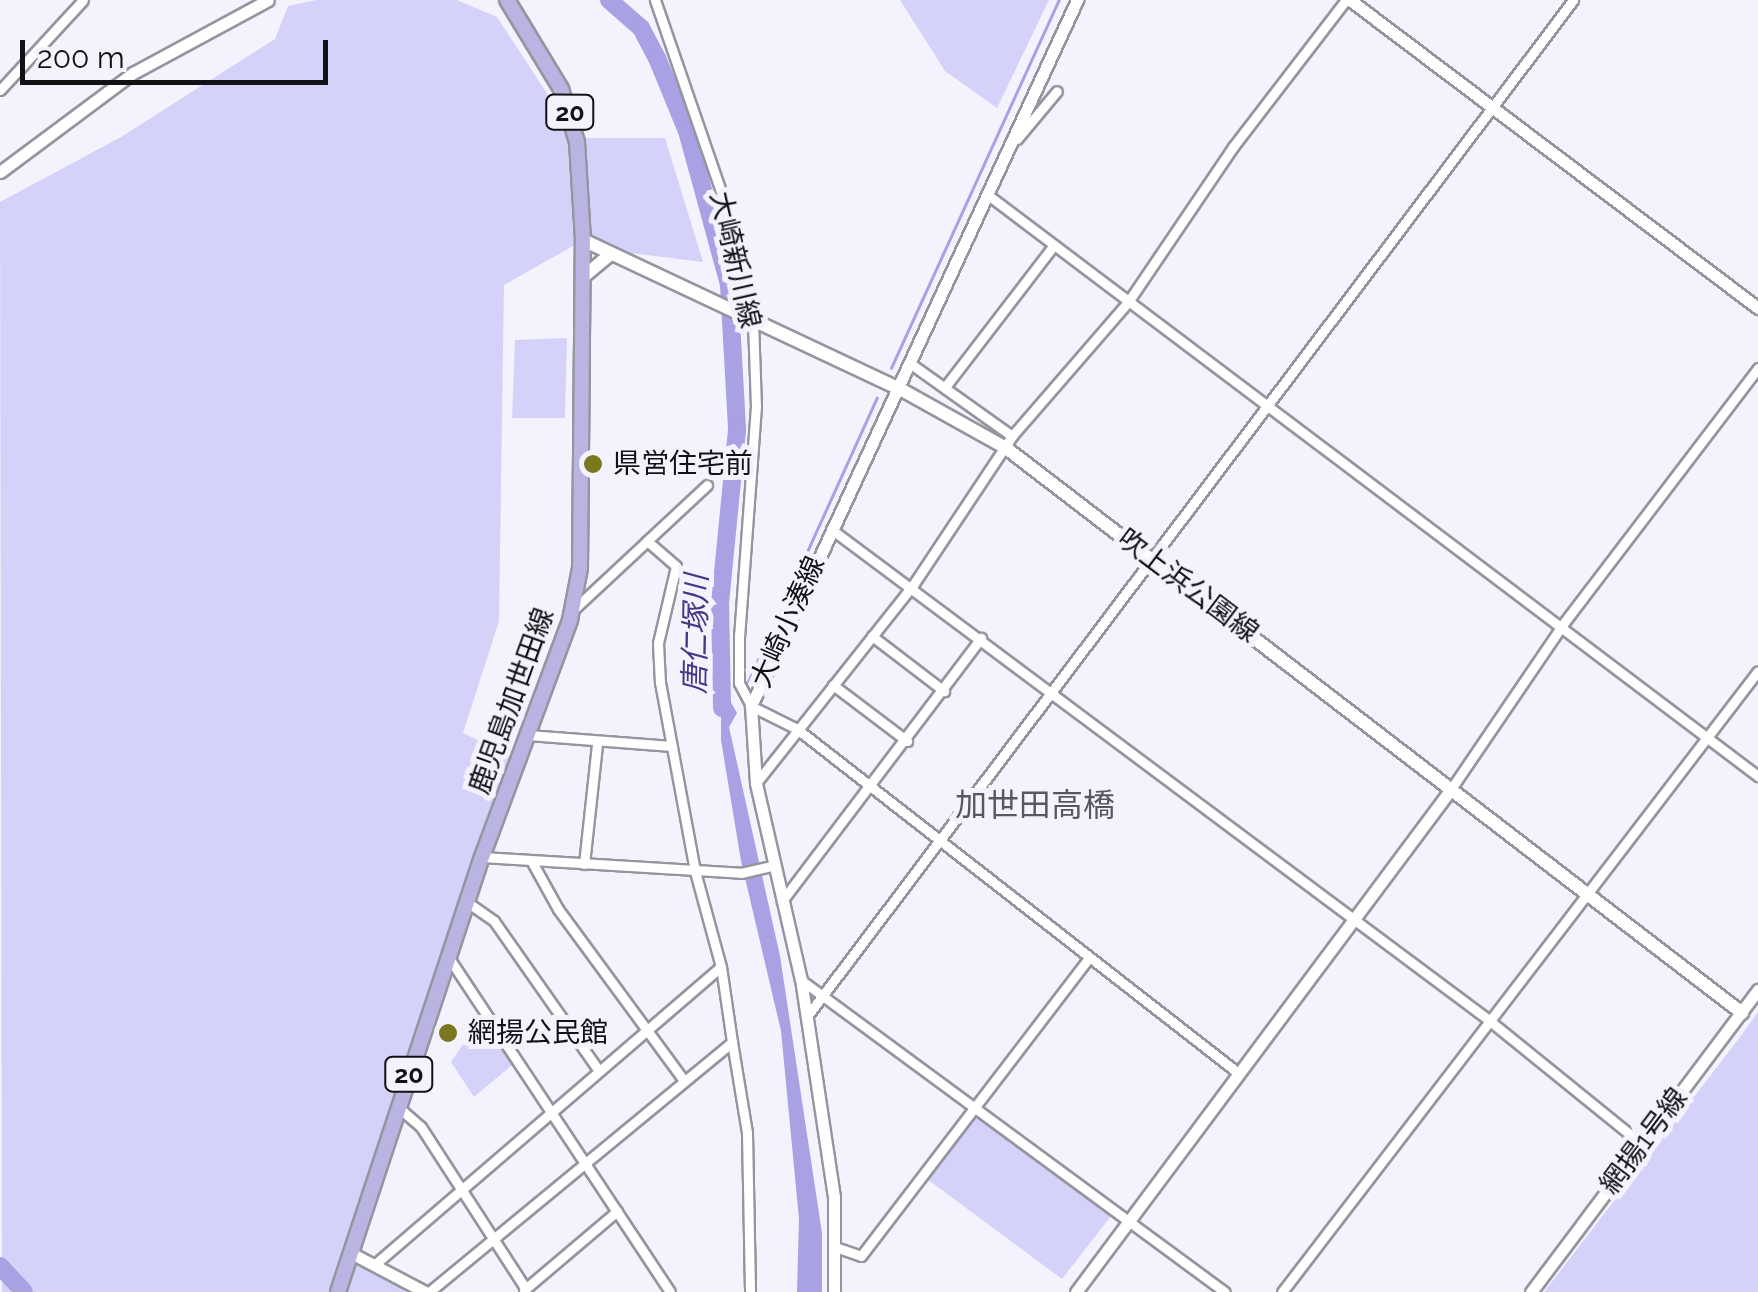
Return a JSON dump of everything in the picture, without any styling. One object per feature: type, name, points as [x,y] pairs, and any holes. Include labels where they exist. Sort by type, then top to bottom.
[{"type":"main road","name":"鹿児島加世田線","points":[[338,1292],[482,857],[572,610],[584,517],[582,178],[568,106],[508,0]]},
{"type":"main road","name":"吹上浜公園線","points":[[583,240],[1009,442],[1153,560],[1591,893],[1742,1013]]},
{"type":"main road","points":[[582,278],[612,254]]},
{"type":"street","points":[[0,90],[83,0]]},
{"type":"street","points":[[0,172],[120,81],[268,0]]},
{"type":"street","name":"大崎新川線","points":[[655,0],[725,203],[748,319],[756,406],[738,635],[739,683],[751,706]]},
{"type":"street","name":"大崎小湊線","points":[[834,1292],[838,1248],[808,1015],[782,901],[768,867],[756,784],[751,706],[1077,0]]},
{"type":"street","points":[[756,784],[913,586],[1009,442],[1128,302],[1233,147],[1348,0],[1758,308]]},
{"type":"street","points":[[808,1015],[829,994],[1573,0]]},
{"type":"street","points":[[1010,146],[1057,91]]},
{"type":"street","points":[[988,195],[1563,624],[1758,776]]},
{"type":"street","points":[[946,387],[1054,244]]},
{"type":"street","points":[[912,364],[946,387],[1009,442]]},
{"type":"street","points":[[1076,1292],[1127,1217],[1451,790],[1563,624],[1758,368]]},
{"type":"street","points":[[572,610],[708,484]]},
{"type":"street","points":[[831,529],[913,586],[1351,922],[1490,1021],[1642,1144]]},
{"type":"street","points":[[646,541],[676,566],[658,644],[672,746],[695,870],[721,967],[747,1133],[750,1292]]},
{"type":"street","points":[[872,636],[944,691]]},
{"type":"street","points":[[782,901],[867,787],[907,741],[981,638]]},
{"type":"street","points":[[1282,1292],[1758,672]]},
{"type":"street","points":[[833,686],[907,741]]},
{"type":"street","points":[[751,706],[798,730],[1237,1072]]},
{"type":"street","points":[[528,735],[597,744],[672,746]]},
{"type":"street","points":[[584,864],[597,744]]},
{"type":"street","points":[[482,857],[742,873],[768,867]]},
{"type":"street","points":[[532,862],[683,1079]]},
{"type":"street","points":[[468,902],[494,922],[599,1070]]},
{"type":"street","points":[[449,958],[670,1292]]},
{"type":"street","points":[[838,1248],[861,1256],[1088,959]]},
{"type":"street","points":[[374,1265],[458,1188],[721,967]]},
{"type":"street","points":[[802,980],[829,994],[1225,1292]]},
{"type":"street","name":"網揚1号線","points":[[1531,1292],[1758,990]]},
{"type":"street","points":[[351,1254],[427,1292],[732,1042]]},
{"type":"street","points":[[398,1107],[421,1127],[524,1290],[616,1211]]},
{"type":"shaded area","points":[[316,0],[457,0],[497,17],[576,138],[665,138],[703,262],[573,246],[504,285],[499,621],[463,733],[510,755],[351,1253],[406,1292],[2,1292],[0,202],[121,137],[275,39],[288,6]]},
{"type":"shaded area","points":[[900,0],[1049,0],[997,108],[945,71]]},
{"type":"shaded area","points":[[567,338],[565,418],[512,418],[515,340]]},
{"type":"shaded area","points":[[721,685],[737,713],[729,727],[780,956],[822,1233],[822,1292],[797,1292],[799,1219],[781,1031],[741,861],[721,740]]},
{"type":"shaded area","points":[[1758,1012],[1758,1292],[1544,1292],[1740,1037]]},
{"type":"shaded area","points":[[482,1015],[512,1065],[474,1097],[451,1062]]},
{"type":"shaded area","points":[[975,1112],[1111,1216],[1062,1279],[923,1176]]},
{"type":"waterway","name":"唐仁塚川","points":[[609,0],[641,28],[657,58],[687,131],[729,285],[737,430],[720,602],[722,708]]},
{"type":"waterway","points":[[891,368],[1059,0]]},
{"type":"waterway","points":[[747,684],[877,398]]},
{"type":"waterway","points":[[0,1266],[24,1292]]},
{"type":"place","name":"県営住宅前","points":[[593,464]]},
{"type":"place","name":"網揚公民館","points":[[448,1033]]},
{"type":"district","name":"加世田高橋","points":[[1035,805]]}]
